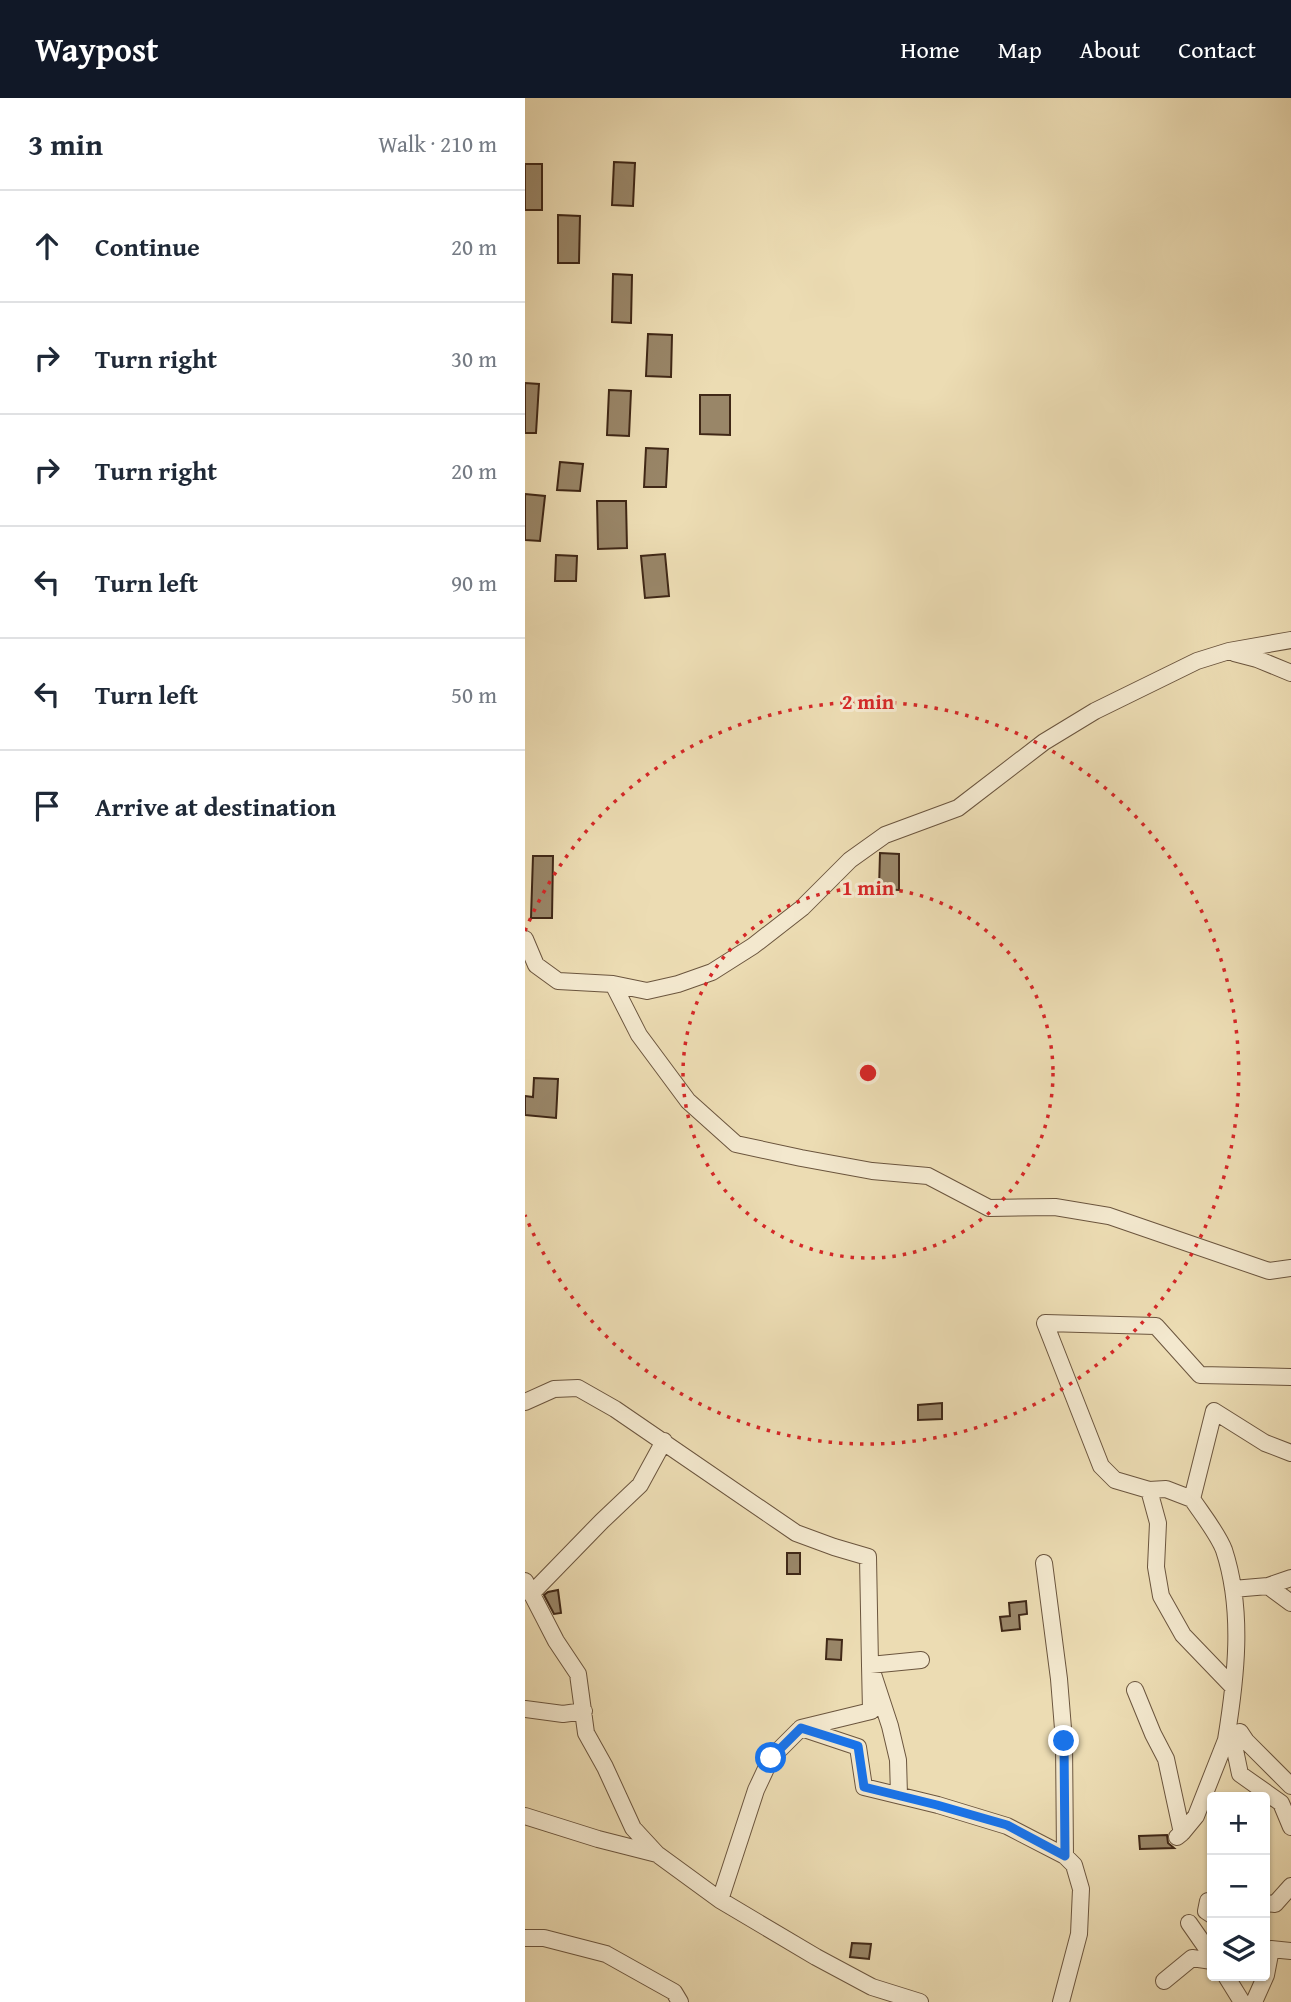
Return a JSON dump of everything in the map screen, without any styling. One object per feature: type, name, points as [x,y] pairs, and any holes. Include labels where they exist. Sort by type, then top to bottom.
[{"type":"street","points":[[525,939],[536,965],[558,981],[614,984],[647,991],[712,972],[753,946],[802,908],[850,860],[885,835],[958,808],[1044,742],[1095,710],[1197,661],[1291,640]]},
{"type":"street","points":[[1229,652],[1257,659],[1291,673]]},
{"type":"street","points":[[614,984],[639,1035],[688,1101],[736,1144],[872,1171],[927,1176],[989,1208],[1055,1208],[1109,1216],[1269,1271],[1291,1268]]},
{"type":"street","points":[[1135,1690],[1166,1759],[1180,1835],[1196,1816],[1226,1740],[1230,1716],[1237,1641],[1233,1589],[1223,1548],[1192,1499],[1167,1489],[1149,1490],[1115,1480],[1101,1466],[1045,1323],[1156,1326],[1200,1375],[1291,1377]]},
{"type":"street","points":[[525,1402],[554,1388],[578,1388],[664,1441],[796,1533],[834,1548],[868,1557],[871,1711],[801,1728],[771,1758],[756,1790],[720,1900]]},
{"type":"street","points":[[1192,1499],[1214,1411],[1265,1443],[1291,1453]]},
{"type":"street","points":[[664,1441],[640,1485],[528,1588],[556,1642],[578,1674],[586,1733],[633,1828],[657,1854],[720,1900],[816,1957],[872,1987],[920,2002]]},
{"type":"street","points":[[1149,1490],[1158,1523],[1156,1567],[1161,1596],[1183,1635],[1233,1686]]},
{"type":"street","points":[[1044,1563],[1064,1741],[1065,1856]]},
{"type":"street","points":[[1233,1589],[1268,1586],[1291,1578]]},
{"type":"street","points":[[1268,1586],[1291,1603]]},
{"type":"street","points":[[870,1665],[921,1660]]},
{"type":"street","points":[[870,1665],[898,1760],[899,1795]]},
{"type":"street","points":[[525,1709],[563,1714],[584,1711]]},
{"type":"street","points":[[1230,1716],[1246,1741],[1291,1786]]},
{"type":"street","points":[[801,1728],[858,1746],[864,1787],[1007,1825],[1065,1856],[1073,1865],[1081,1889],[1079,1934],[1061,2002]]},
{"type":"street","points":[[1226,1740],[1246,1741]]},
{"type":"street","points":[[1226,1740],[1235,1750],[1240,1774],[1282,1803],[1291,1827]]},
{"type":"street","points":[[525,1815],[598,1839],[657,1854]]},
{"type":"street","points":[[1277,1905],[1291,1886]]},
{"type":"street","points":[[1189,1923],[1207,1951]]},
{"type":"street","points":[[525,1938],[544,1938],[606,1954],[674,1992],[680,2002]]},
{"type":"street","points":[[1270,1948],[1291,1951]]},
{"type":"street","points":[[1164,1981],[1192,1958],[1207,1959]]},
{"type":"street","points":[[1231,1981],[1242,2002]]},
{"type":"street","points":[[1254,2002],[1263,1981]]},
{"type":"building","points":[[614,162],[635,163],[633,206],[612,205]]},
{"type":"building","points":[[525,164],[542,164],[542,210],[525,210]]},
{"type":"building","points":[[558,215],[580,216],[579,263],[558,263]]},
{"type":"building","points":[[613,274],[632,275],[631,323],[612,322]]},
{"type":"building","points":[[648,334],[672,335],[671,377],[646,376]]},
{"type":"building","points":[[525,383],[539,384],[536,433],[525,433]]},
{"type":"building","points":[[609,390],[631,391],[629,436],[607,435]]},
{"type":"building","points":[[700,395],[730,395],[730,435],[700,434]]},
{"type":"building","points":[[646,448],[668,449],[666,487],[644,487]]},
{"type":"building","points":[[560,462],[583,464],[580,491],[557,490]]},
{"type":"building","points":[[525,494],[545,496],[540,541],[525,540]]},
{"type":"building","points":[[597,501],[626,501],[627,548],[598,549]]},
{"type":"building","points":[[665,554],[669,596],[645,598],[641,556]]},
{"type":"building","points":[[556,555],[577,556],[576,581],[555,581]]},
{"type":"building","points":[[880,853],[899,854],[899,890],[879,889]]},
{"type":"building","points":[[533,856],[553,856],[552,918],[531,918]]},
{"type":"building","points":[[534,1078],[558,1079],[556,1118],[525,1115],[525,1096],[533,1097]]},
{"type":"building","points":[[942,1403],[942,1419],[918,1420],[918,1405]]},
{"type":"building","points":[[787,1553],[800,1553],[800,1574],[787,1574]]},
{"type":"building","points":[[558,1590],[561,1613],[554,1614],[544,1595]]},
{"type":"building","points":[[1026,1601],[1027,1614],[1019,1615],[1020,1629],[1002,1631],[1000,1617],[1010,1616],[1009,1603]]},
{"type":"building","points":[[827,1639],[842,1640],[841,1660],[826,1659]]},
{"type":"building","points":[[1167,1835],[1168,1843],[1174,1848],[1140,1849],[1139,1836]]},
{"type":"building","points":[[852,1943],[871,1944],[869,1959],[850,1957]]},
{"type":"route","points":[[771,1758],[801,1728],[858,1746],[864,1787],[1007,1825],[1065,1856],[1064,1741]]}]
